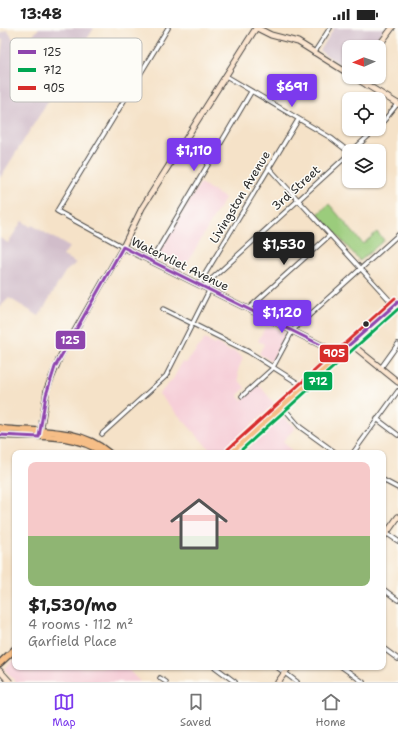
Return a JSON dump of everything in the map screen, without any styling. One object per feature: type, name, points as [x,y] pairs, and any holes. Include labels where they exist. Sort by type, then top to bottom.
[{"type":"highway","points":[[0,428],[7,430]]},
{"type":"main road","points":[[234,450],[396,304]]},
{"type":"main road","points":[[7,430],[78,441],[97,450]]},
{"type":"main road","points":[[0,435],[77,435],[94,442],[105,450]]},
{"type":"main road","points":[[0,662],[12,652]]},
{"type":"street","name":"Watervliet Avenue","points":[[142,71],[168,28]]},
{"type":"street","points":[[40,434],[46,395],[54,368],[123,247],[142,208],[256,28],[271,35],[298,42],[342,70]]},
{"type":"street","points":[[314,53],[330,28]]},
{"type":"street","points":[[383,40],[392,28]]},
{"type":"street","points":[[226,76],[330,138],[342,147]]},
{"type":"street","points":[[365,84],[398,104],[386,119]]},
{"type":"street","points":[[151,261],[251,92]]},
{"type":"street","name":"Watervliet Avenue","points":[[123,102],[57,211],[123,247],[339,354]]},
{"type":"street","name":"Livingston Avenue","points":[[201,285],[298,120]]},
{"type":"street","points":[[360,144],[368,136]]},
{"type":"street","name":"3rd Street","points":[[201,285],[342,159]]},
{"type":"street","points":[[269,168],[361,269],[396,304]]},
{"type":"street","points":[[248,308],[330,235]]},
{"type":"street","points":[[242,396],[273,367],[293,330],[398,235]]},
{"type":"street","points":[[102,434],[166,376],[210,289]]},
{"type":"street","points":[[162,309],[247,351],[304,387]]},
{"type":"street","points":[[351,344],[380,369],[398,382]]},
{"type":"street","points":[[380,369],[398,344]]},
{"type":"street","points":[[355,450],[398,391]]},
{"type":"street","points":[[282,406],[299,426],[332,450]]},
{"type":"street","points":[[377,420],[398,435]]},
{"type":"street","points":[[386,482],[398,488]]},
{"type":"street","points":[[386,532],[398,517]]},
{"type":"street","points":[[386,535],[398,541]]},
{"type":"street","points":[[386,591],[398,600]]},
{"type":"street","points":[[386,650],[398,659]]},
{"type":"street","points":[[219,670],[235,682]]},
{"type":"street","points":[[280,670],[297,682]]},
{"type":"street","points":[[278,682],[286,670]]},
{"type":"street","points":[[346,670],[363,682]]},
{"type":"street","points":[[0,671],[10,682]]},
{"type":"street","points":[[160,678],[166,682]]},
{"type":"shaded area","points":[[39,28],[94,28],[88,38],[31,38]]},
{"type":"shaded area","points":[[334,28],[385,28],[376,40],[342,40],[342,65],[320,51]]},
{"type":"shaded area","points":[[7,30],[12,38],[10,38],[10,102],[48,102],[0,178],[0,65],[3,40],[0,39],[0,34]]},
{"type":"shaded area","points":[[200,183],[225,198],[183,270],[156,257]]},
{"type":"shaded area","points":[[22,221],[31,227],[32,225],[69,247],[63,256],[76,263],[65,272],[39,316],[9,298],[0,307],[0,238],[8,243]]},
{"type":"shaded area","points":[[267,324],[285,333],[272,361],[259,354],[264,344],[258,341]]},
{"type":"shaded area","points":[[205,339],[214,345],[216,343],[231,352],[233,350],[243,358],[238,370],[239,380],[245,388],[238,395],[239,398],[242,400],[259,385],[275,404],[223,450],[210,450],[159,394],[173,379],[182,362],[186,363]]},
{"type":"shaded area","points":[[282,415],[295,428],[283,441],[291,450],[246,450]]},
{"type":"shaded area","points":[[12,661],[12,670],[29,670],[34,676],[29,670],[129,670],[140,682],[16,682],[4,669]]},
{"type":"green space","points":[[329,204],[363,244],[377,232],[384,240],[360,261],[318,214]]},
{"type":"transit line","name":"125","points":[[0,435],[39,437],[46,395],[55,367],[123,247],[339,354],[398,302]]},
{"type":"transit line","name":"905","points":[[228,449],[395,298]]},
{"type":"transit line","name":"712","points":[[241,450],[398,309]]}]
